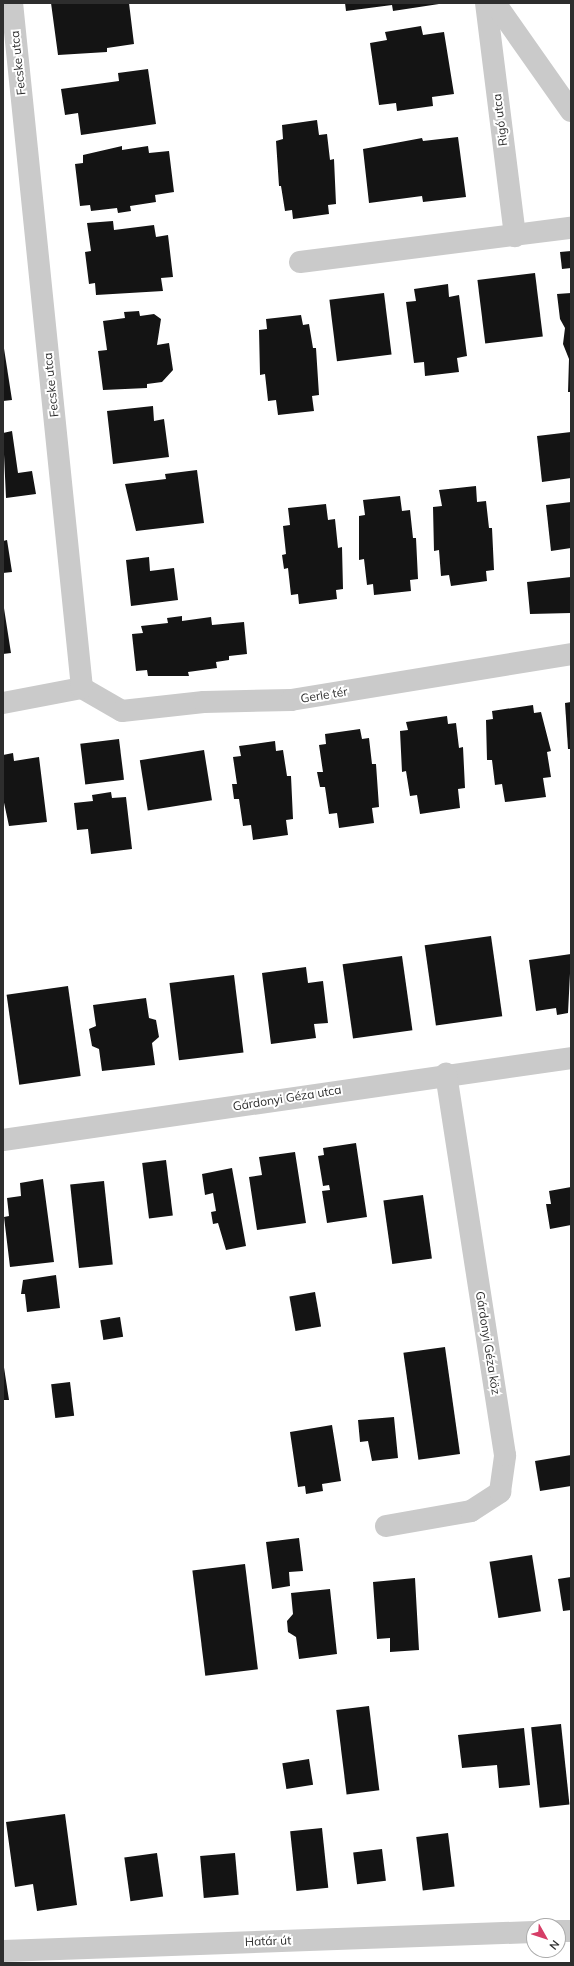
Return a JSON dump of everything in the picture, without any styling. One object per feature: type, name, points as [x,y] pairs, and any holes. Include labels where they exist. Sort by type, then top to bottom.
[{"type":"street","name":"Fecske utca","points":[[12,3],[82,688]]},
{"type":"street","name":"Rigó utca","points":[[486,3],[515,236]]},
{"type":"street","points":[[495,3],[571,111]]},
{"type":"street","points":[[300,262],[571,228]]},
{"type":"street","name":"Gerle tér","points":[[82,688],[122,711],[204,702],[291,700],[571,654]]},
{"type":"street","points":[[3,703],[82,688]]},
{"type":"street","name":"Gárdonyi Géza utca","points":[[3,1140],[446,1074],[571,1058]]},
{"type":"street","name":"Gárdonyi Géza köz","points":[[386,1526],[471,1511],[500,1492],[505,1455],[446,1074]]},
{"type":"street","name":"Határ út","points":[[3,1951],[526,1932]]},
{"type":"building","points":[[51,3],[129,3],[134,44],[107,48],[107,52],[58,55]]},
{"type":"building","points":[[345,3],[439,4],[393,11],[392,5],[346,11]]},
{"type":"building","points":[[421,26],[423,35],[444,32],[454,94],[432,97],[433,106],[397,111],[396,103],[379,105],[370,43],[387,40],[385,32]]},
{"type":"building","points":[[148,69],[156,124],[81,135],[78,113],[65,115],[61,89],[119,81],[118,73]]},
{"type":"building","points":[[317,120],[319,135],[327,134],[330,160],[334,159],[336,204],[328,205],[329,214],[293,219],[292,210],[285,211],[281,186],[279,186],[276,141],[283,139],[282,125]]},
{"type":"building","points":[[458,137],[466,197],[423,202],[422,196],[369,203],[363,149],[422,138],[423,141]]},
{"type":"building","points":[[122,146],[122,150],[148,146],[149,153],[169,151],[174,192],[155,195],[156,202],[130,206],[131,211],[118,213],[117,208],[91,211],[90,205],[80,206],[75,164],[83,163],[83,155]]},
{"type":"building","points":[[113,221],[114,230],[154,225],[156,237],[168,235],[173,277],[161,278],[163,291],[96,295],[95,283],[89,284],[85,252],[91,251],[87,223]]},
{"type":"building","points":[[571,251],[571,268],[562,269],[560,252]]},
{"type":"building","points":[[535,273],[543,337],[485,344],[477,280]]},
{"type":"building","points":[[448,284],[449,297],[459,295],[467,356],[457,358],[459,372],[425,376],[424,362],[414,363],[406,302],[416,301],[414,289]]},
{"type":"building","points":[[384,293],[392,355],[337,361],[329,300]]},
{"type":"building","points":[[571,293],[571,392],[568,392],[569,359],[563,344],[565,328],[560,319],[557,294]]},
{"type":"building","points":[[139,311],[140,316],[154,314],[161,319],[157,345],[169,343],[173,370],[162,382],[147,384],[147,388],[103,390],[98,351],[107,350],[103,321],[125,318],[124,312]]},
{"type":"building","points":[[301,315],[303,325],[309,324],[313,348],[316,348],[319,395],[312,396],[314,411],[278,415],[276,400],[268,401],[265,374],[260,375],[259,330],[267,329],[266,319]]},
{"type":"building","points":[[3,342],[12,400],[3,401]]},
{"type":"building","points":[[153,406],[154,421],[164,419],[169,457],[113,464],[107,411]]},
{"type":"building","points":[[12,431],[18,473],[32,471],[36,494],[6,498],[3,433]]},
{"type":"building","points":[[571,432],[571,478],[542,482],[537,436]]},
{"type":"building","points":[[197,470],[204,523],[136,531],[125,484],[166,479],[165,474]]},
{"type":"building","points":[[476,486],[477,502],[486,501],[489,528],[492,528],[494,570],[486,571],[487,581],[451,586],[449,575],[441,576],[439,550],[434,551],[433,507],[442,506],[439,490]]},
{"type":"building","points":[[400,496],[402,511],[410,510],[413,538],[416,538],[418,579],[410,580],[411,591],[374,595],[373,584],[367,585],[364,559],[359,560],[359,516],[365,515],[363,500]]},
{"type":"building","points":[[571,502],[571,548],[551,551],[546,505]]},
{"type":"building","points":[[326,504],[328,520],[335,519],[338,548],[342,547],[343,589],[336,590],[337,599],[299,604],[298,594],[291,595],[288,568],[284,569],[282,555],[286,554],[283,526],[290,525],[288,508]]},
{"type":"building","points":[[7,540],[12,572],[3,573],[3,541]]},
{"type":"building","points":[[149,557],[150,571],[174,568],[178,600],[131,606],[126,560]]},
{"type":"building","points":[[571,577],[571,613],[530,614],[527,582]]},
{"type":"building","points":[[3,602],[11,653],[3,654]]},
{"type":"building","points":[[182,616],[182,621],[211,617],[212,625],[244,622],[247,654],[229,656],[229,660],[216,662],[217,668],[188,672],[189,676],[148,676],[147,670],[136,671],[132,634],[143,633],[141,626],[168,623],[167,618]]},
{"type":"building","points":[[571,702],[571,749],[568,749],[565,703]]},
{"type":"building","points":[[533,705],[534,713],[541,712],[551,751],[547,752],[551,777],[543,778],[546,797],[505,802],[502,784],[495,785],[492,760],[487,760],[486,720],[493,719],[492,711]]},
{"type":"building","points":[[447,716],[448,724],[456,723],[459,748],[463,747],[465,788],[458,789],[460,808],[420,814],[417,795],[410,796],[406,771],[402,772],[400,731],[408,730],[406,722]]},
{"type":"building","points":[[360,729],[362,739],[369,738],[372,764],[376,764],[379,807],[372,808],[374,823],[339,828],[337,813],[329,814],[325,787],[320,787],[317,772],[323,772],[319,745],[326,744],[325,734]]},
{"type":"building","points":[[119,739],[124,780],[85,784],[80,744]]},
{"type":"building","points":[[275,741],[276,751],[283,750],[287,776],[291,776],[293,819],[286,820],[288,835],[253,840],[251,825],[243,826],[239,799],[234,799],[232,784],[237,784],[233,757],[241,756],[239,746]]},
{"type":"building","points":[[204,750],[212,800],[148,811],[140,760]]},
{"type":"building","points":[[13,753],[14,761],[39,757],[47,822],[9,826],[3,798],[3,755]]},
{"type":"building","points":[[111,792],[112,798],[126,797],[132,849],[91,854],[88,829],[77,830],[74,803],[93,801],[92,795]]},
{"type":"building","points":[[491,936],[502,1016],[436,1026],[425,945]]},
{"type":"building","points":[[571,954],[568,1013],[557,1015],[556,1008],[536,1011],[529,960]]},
{"type":"building","points":[[402,956],[412,1030],[353,1039],[343,964]]},
{"type":"building","points":[[306,967],[308,983],[323,981],[328,1023],[314,1024],[316,1038],[271,1044],[262,973]]},
{"type":"building","points":[[234,975],[244,1052],[179,1060],[169,983]]},
{"type":"building","points":[[68,986],[81,1076],[19,1085],[7,995]]},
{"type":"building","points":[[146,998],[149,1018],[156,1020],[159,1037],[152,1043],[155,1065],[102,1071],[99,1049],[92,1046],[89,1029],[96,1026],[93,1005]]},
{"type":"building","points":[[356,1143],[367,1217],[327,1223],[322,1191],[330,1190],[329,1185],[323,1186],[318,1156],[324,1155],[323,1148]]},
{"type":"building","points":[[295,1152],[306,1223],[257,1230],[249,1177],[262,1175],[259,1157]]},
{"type":"building","points":[[166,1160],[173,1216],[149,1219],[142,1163]]},
{"type":"building","points":[[232,1168],[246,1246],[226,1250],[218,1223],[213,1224],[211,1212],[216,1211],[213,1193],[205,1195],[202,1174]]},
{"type":"building","points":[[43,1179],[54,1262],[10,1267],[4,1217],[9,1216],[7,1198],[21,1196],[20,1183]]},
{"type":"building","points":[[104,1181],[113,1265],[79,1268],[70,1185]]},
{"type":"building","points":[[571,1187],[571,1225],[550,1229],[546,1204],[551,1204],[549,1191]]},
{"type":"building","points":[[423,1195],[432,1258],[392,1264],[383,1201]]},
{"type":"building","points":[[56,1275],[60,1308],[27,1312],[25,1294],[21,1294],[23,1280]]},
{"type":"building","points":[[315,1292],[321,1326],[295,1331],[289,1297]]},
{"type":"building","points":[[120,1317],[123,1337],[103,1340],[100,1320]]},
{"type":"building","points":[[445,1347],[460,1454],[418,1460],[403,1353]]},
{"type":"building","points":[[3,1361],[9,1400],[3,1400]]},
{"type":"building","points":[[70,1382],[74,1416],[55,1418],[51,1384]]},
{"type":"building","points":[[394,1417],[398,1458],[372,1461],[368,1441],[360,1442],[358,1420]]},
{"type":"building","points":[[332,1425],[341,1481],[322,1484],[323,1491],[306,1494],[305,1486],[298,1487],[290,1432]]},
{"type":"building","points":[[571,1455],[571,1486],[540,1491],[535,1461]]},
{"type":"building","points":[[299,1538],[303,1571],[289,1572],[290,1586],[272,1589],[266,1542]]},
{"type":"building","points":[[532,1555],[541,1611],[498,1618],[490,1562]]},
{"type":"building","points":[[245,1564],[258,1669],[205,1676],[192,1570]]},
{"type":"building","points":[[571,1577],[571,1610],[563,1611],[558,1579]]},
{"type":"building","points":[[415,1578],[419,1650],[390,1652],[390,1638],[377,1639],[373,1582]]},
{"type":"building","points":[[330,1589],[337,1654],[299,1659],[296,1637],[288,1632],[287,1621],[293,1614],[291,1593]]},
{"type":"building","points":[[369,1706],[379,1790],[347,1794],[336,1710]]},
{"type":"building","points":[[561,1724],[569,1805],[540,1808],[531,1727]]},
{"type":"building","points":[[524,1728],[530,1785],[499,1788],[497,1765],[462,1768],[458,1735]]},
{"type":"building","points":[[309,1759],[313,1785],[286,1789],[282,1763]]},
{"type":"building","points":[[65,1814],[77,1905],[37,1911],[33,1884],[15,1887],[6,1822]]},
{"type":"building","points":[[322,1828],[328,1888],[296,1891],[290,1831]]},
{"type":"building","points":[[448,1833],[455,1887],[423,1890],[416,1837]]},
{"type":"building","points":[[382,1849],[386,1881],[357,1884],[353,1853]]},
{"type":"building","points":[[157,1853],[163,1897],[130,1901],[124,1858]]},
{"type":"building","points":[[235,1853],[239,1895],[204,1898],[200,1856]]}]
